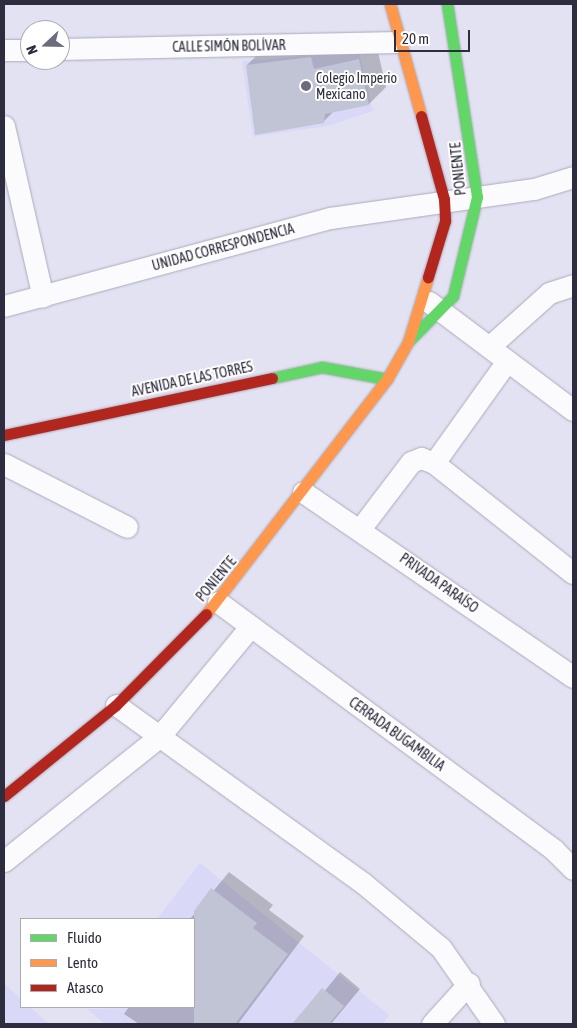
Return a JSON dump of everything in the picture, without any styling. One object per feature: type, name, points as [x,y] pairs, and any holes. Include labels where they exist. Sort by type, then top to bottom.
[{"type":"street","name":"PONIENTE","points":[[4,796],[116,705],[218,602],[387,379],[408,342],[420,296],[445,221],[444,200],[398,42],[390,4]]},
{"type":"street","name":"PONIENTE","points":[[408,342],[442,311],[453,296],[477,197],[447,4]]},
{"type":"street","name":"CALLE SIMÓN BOLÍVAR","points":[[70,49],[398,42]]},
{"type":"street","points":[[4,50],[20,50]]},
{"type":"street","points":[[4,126],[43,297]]},
{"type":"street","name":"UNIDAD CORRESPONDENCIA","points":[[4,306],[330,218],[444,200],[477,197],[573,177]]},
{"type":"street","points":[[490,346],[548,293],[573,285]]},
{"type":"street","points":[[420,296],[490,346],[573,410]]},
{"type":"street","points":[[427,461],[507,360]]},
{"type":"street","name":"AVENIDA DE LAS TORRES","points":[[4,435],[322,367],[387,379]]},
{"type":"street","points":[[360,529],[411,462],[427,461],[573,573]]},
{"type":"street","points":[[4,464],[128,528]]},
{"type":"street","name":"PRIVADA PARAÍSO","points":[[303,492],[360,529],[573,677]]},
{"type":"street","name":"CERRADA BUGAMBILIA","points":[[218,602],[554,850],[573,869]]},
{"type":"street","points":[[4,861],[159,737],[250,626]]},
{"type":"street","points":[[116,705],[363,883],[442,948],[469,983],[494,1024]]},
{"type":"street","points":[[432,1024],[469,983]]},
{"type":"shaded area","name":"Colegio Imperio Mexicano","points":[[359,52],[373,111],[327,126],[253,137],[242,61]]},
{"type":"shaded area","points":[[200,863],[389,1015],[383,1024],[105,1024],[87,1009],[195,1008],[195,918],[158,918]]},
{"type":"shaded area","points":[[4,983],[20,998],[20,1008],[31,1008],[49,1024],[4,1024]]},
{"type":"building","name":"Colegio Imperio Mexicano","points":[[311,57],[314,69],[359,59],[369,105],[325,114],[324,123],[255,135],[246,65]]},
{"type":"building","points":[[211,888],[257,923],[253,928],[288,954],[235,1024],[194,1024],[194,911]]},
{"type":"building","points":[[322,988],[344,1006],[329,1024],[292,1024]]},
{"type":"traffic: fast","points":[[408,342],[453,296],[477,197],[447,4]]},
{"type":"traffic: fast","points":[[272,378],[322,367],[387,379]]},
{"type":"traffic: slow","points":[[390,4],[421,116]]},
{"type":"traffic: slow","points":[[206,614],[387,379],[408,342],[428,277]]},
{"type":"traffic: jam","points":[[421,116],[444,199],[445,221],[428,277]]},
{"type":"traffic: jam","points":[[4,435],[272,378]]},
{"type":"traffic: jam","points":[[4,796],[116,705],[206,614]]},
{"type":"place","name":"Colegio Imperio Mexicano","points":[[306,86]]}]
